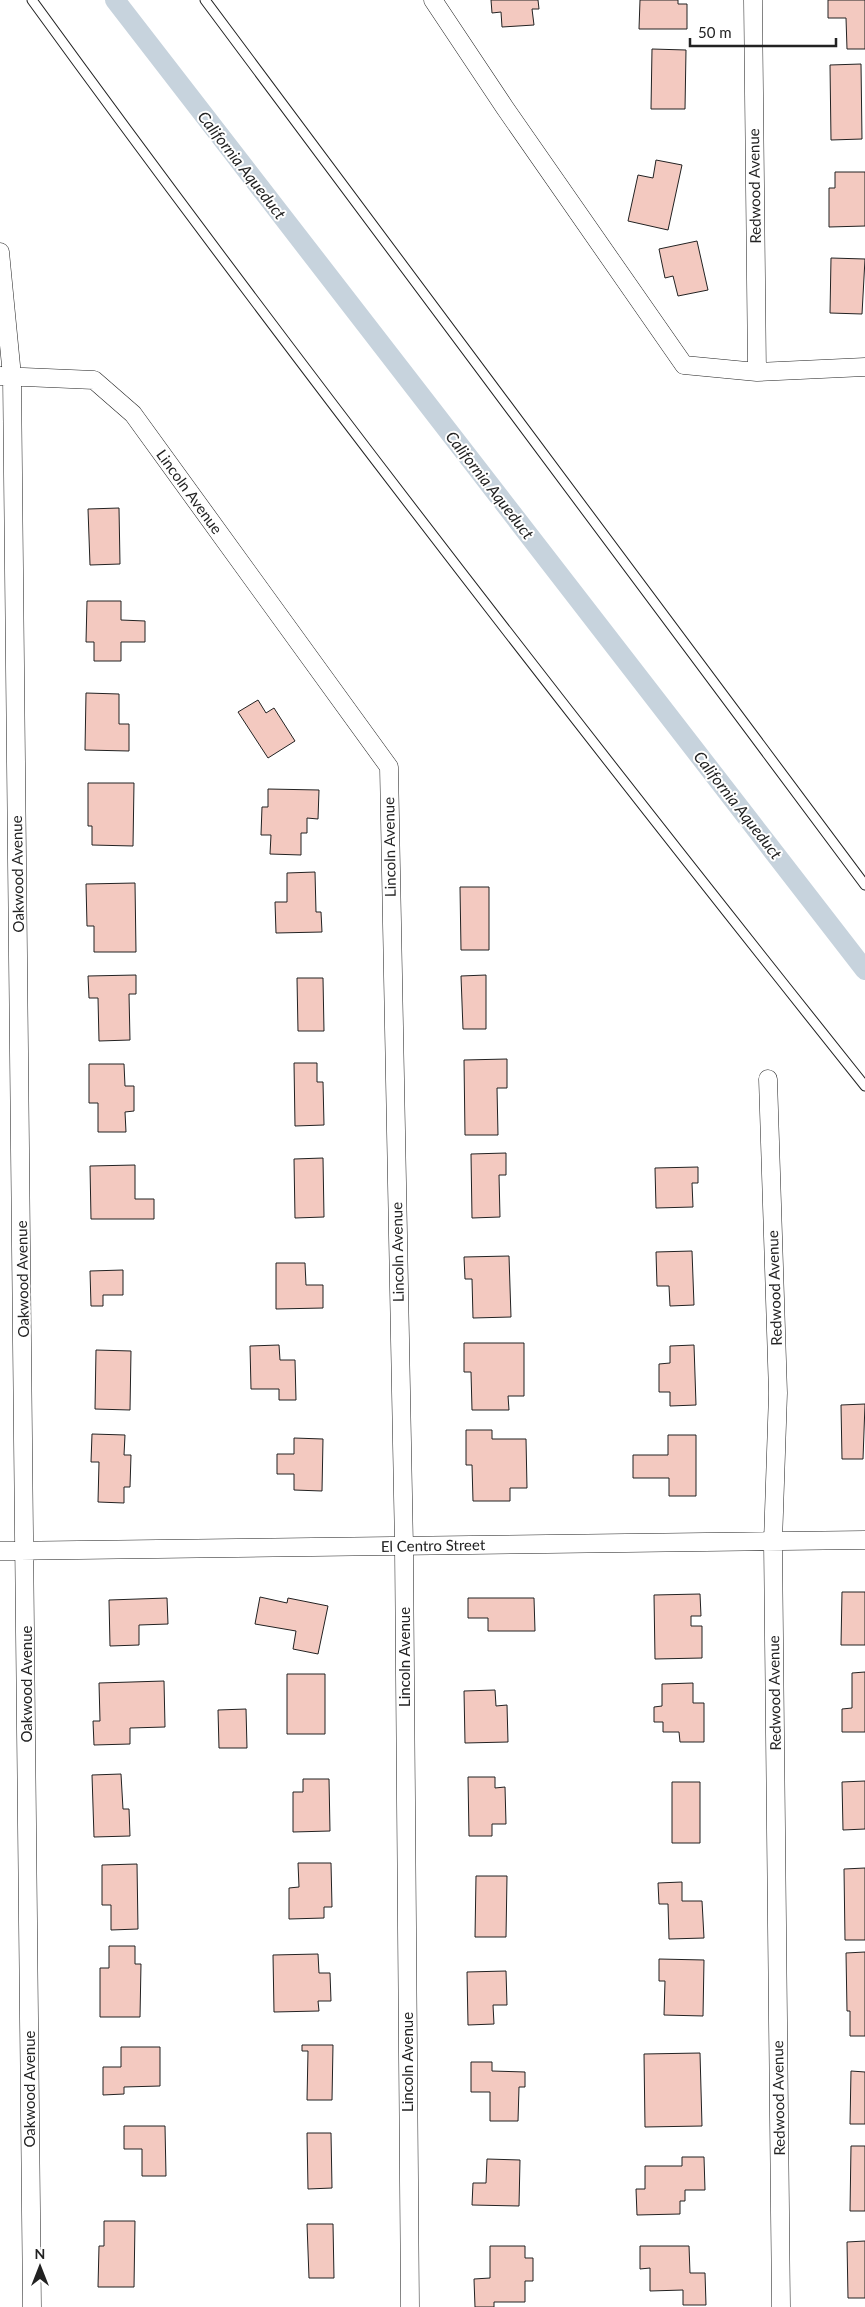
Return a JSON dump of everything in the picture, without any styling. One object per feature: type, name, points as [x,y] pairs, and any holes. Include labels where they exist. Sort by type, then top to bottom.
[{"type":"street","points":[[433,0],[505,108],[684,365],[757,372],[865,368]]},
{"type":"street","name":"Redwood Avenue","points":[[753,0],[757,372]]},
{"type":"street","name":"Oakwood Avenue","points":[[0,252],[6,376],[26,1551],[32,2307]]},
{"type":"street","name":"Lincoln Avenue","points":[[6,376],[94,380],[132,414],[388,767],[404,1547],[410,2307]]},
{"type":"street","name":"Redwood Avenue","points":[[768,1079],[778,1393],[774,1542],[781,2307]]},
{"type":"street","name":"El Centro Street","points":[[0,1551],[865,1540]]},
{"type":"lane","points":[[32,0],[168,187],[656,824],[865,1086]]},
{"type":"lane","points":[[205,0],[865,885]]},
{"type":"building","points":[[491,0],[538,0],[539,9],[532,9],[534,25],[502,27],[501,12],[492,13]]},
{"type":"building","points":[[640,0],[678,0],[678,4],[687,4],[687,29],[639,29]]},
{"type":"building","points":[[828,0],[865,0],[865,49],[847,49],[846,18],[828,18]]},
{"type":"building","points":[[652,49],[686,50],[685,109],[651,109]]},
{"type":"building","points":[[861,64],[862,139],[831,140],[830,65]]},
{"type":"building","points":[[656,160],[682,165],[668,230],[628,221],[638,175],[653,178]]},
{"type":"building","points":[[835,172],[865,172],[865,226],[829,227],[829,188],[835,188]]},
{"type":"building","points":[[697,241],[708,290],[678,296],[673,276],[665,278],[659,249]]},
{"type":"building","points":[[831,258],[865,259],[862,314],[830,313]]},
{"type":"building","points":[[119,508],[120,564],[90,565],[88,509]]},
{"type":"building","points":[[87,601],[121,601],[121,620],[145,621],[145,642],[121,642],[121,661],[94,661],[94,642],[86,642]]},
{"type":"building","points":[[86,693],[119,694],[119,724],[129,724],[129,751],[85,750]]},
{"type":"building","points":[[258,700],[266,713],[274,708],[295,741],[268,758],[238,712]]},
{"type":"building","points":[[88,783],[134,783],[133,846],[92,845],[92,826],[88,826]]},
{"type":"building","points":[[268,789],[319,790],[318,819],[307,818],[307,833],[301,833],[301,855],[270,854],[271,835],[261,835],[262,807],[268,807]]},
{"type":"building","points":[[315,872],[316,912],[321,912],[322,932],[276,933],[275,902],[287,902],[287,873]]},
{"type":"building","points":[[135,883],[136,952],[94,952],[94,926],[87,926],[86,884]]},
{"type":"building","points":[[460,887],[489,887],[489,950],[461,950]]},
{"type":"building","points":[[136,975],[136,994],[129,994],[130,1040],[99,1041],[98,998],[89,998],[88,976]]},
{"type":"building","points":[[486,975],[486,1029],[463,1029],[461,976]]},
{"type":"building","points":[[297,978],[323,978],[324,1031],[298,1031]]},
{"type":"building","points":[[507,1059],[507,1088],[497,1088],[498,1135],[465,1135],[464,1060]]},
{"type":"building","points":[[294,1063],[317,1063],[317,1082],[323,1082],[324,1125],[295,1126]]},
{"type":"building","points":[[89,1064],[124,1064],[125,1086],[134,1086],[134,1111],[125,1112],[126,1132],[98,1132],[98,1103],[89,1103]]},
{"type":"building","points":[[506,1153],[506,1175],[499,1175],[500,1217],[472,1218],[471,1154]]},
{"type":"building","points":[[323,1158],[324,1217],[295,1218],[294,1159]]},
{"type":"building","points":[[135,1165],[135,1199],[154,1199],[154,1219],[91,1219],[90,1166]]},
{"type":"building","points":[[698,1167],[698,1183],[692,1183],[693,1207],[656,1208],[655,1168]]},
{"type":"building","points":[[692,1251],[694,1305],[670,1306],[669,1286],[657,1286],[656,1252]]},
{"type":"building","points":[[509,1256],[511,1317],[473,1318],[472,1279],[465,1279],[464,1257]]},
{"type":"building","points":[[276,1263],[305,1263],[306,1285],[323,1285],[323,1308],[276,1309]]},
{"type":"building","points":[[123,1270],[123,1295],[103,1295],[103,1306],[91,1306],[90,1271]]},
{"type":"building","points":[[464,1343],[524,1343],[524,1396],[508,1396],[509,1410],[472,1410],[471,1372],[464,1372]]},
{"type":"building","points":[[279,1345],[280,1360],[295,1360],[296,1400],[279,1400],[279,1389],[251,1389],[250,1346]]},
{"type":"building","points":[[694,1345],[696,1405],[670,1406],[670,1392],[659,1392],[659,1364],[670,1363],[670,1346]]},
{"type":"building","points":[[96,1350],[131,1351],[130,1410],[95,1409]]},
{"type":"building","points":[[865,1404],[863,1459],[842,1459],[841,1405]]},
{"type":"building","points":[[466,1430],[492,1430],[492,1439],[526,1439],[527,1488],[510,1488],[510,1501],[473,1501],[472,1465],[466,1465]]},
{"type":"building","points":[[92,1434],[125,1435],[124,1455],[131,1455],[130,1487],[124,1487],[124,1503],[98,1502],[99,1462],[91,1462]]},
{"type":"building","points":[[668,1435],[696,1435],[696,1496],[669,1496],[669,1478],[633,1478],[633,1455],[668,1455]]},
{"type":"building","points":[[294,1438],[323,1439],[322,1491],[294,1490],[294,1474],[277,1474],[277,1454],[294,1454]]},
{"type":"building","points":[[842,1592],[865,1592],[865,1645],[841,1645]]},
{"type":"building","points":[[700,1594],[701,1616],[691,1616],[691,1626],[702,1626],[702,1658],[655,1659],[654,1595]]},
{"type":"building","points":[[260,1597],[287,1603],[288,1598],[328,1606],[318,1654],[293,1649],[296,1631],[255,1624]]},
{"type":"building","points":[[167,1598],[168,1624],[139,1625],[139,1645],[110,1646],[109,1600]]},
{"type":"building","points":[[468,1598],[534,1598],[535,1631],[488,1631],[488,1618],[468,1618]]},
{"type":"building","points":[[865,1672],[865,1732],[842,1732],[842,1709],[852,1708],[852,1673]]},
{"type":"building","points":[[287,1674],[325,1674],[325,1734],[287,1734]]},
{"type":"building","points":[[164,1681],[165,1727],[130,1728],[130,1744],[94,1745],[93,1721],[100,1721],[99,1683]]},
{"type":"building","points":[[693,1683],[693,1703],[704,1703],[704,1742],[680,1742],[679,1732],[663,1732],[663,1722],[654,1722],[654,1707],[662,1706],[662,1684]]},
{"type":"building","points":[[495,1690],[496,1706],[507,1705],[508,1742],[465,1743],[464,1691]]},
{"type":"building","points":[[246,1709],[247,1748],[219,1748],[218,1710]]},
{"type":"building","points":[[121,1774],[123,1809],[129,1809],[130,1836],[94,1837],[92,1775]]},
{"type":"building","points":[[468,1777],[495,1777],[495,1788],[505,1787],[506,1824],[492,1824],[492,1836],[469,1836]]},
{"type":"building","points":[[303,1779],[329,1779],[330,1831],[293,1832],[293,1792],[303,1792]]},
{"type":"building","points":[[865,1781],[865,1829],[843,1830],[842,1782]]},
{"type":"building","points":[[672,1782],[700,1782],[700,1843],[672,1843]]},
{"type":"building","points":[[298,1863],[331,1863],[332,1907],[324,1907],[324,1918],[289,1919],[289,1888],[299,1887]]},
{"type":"building","points":[[137,1864],[138,1929],[111,1930],[111,1905],[102,1905],[102,1865]]},
{"type":"building","points":[[865,1868],[865,1940],[845,1940],[844,1869]]},
{"type":"building","points":[[476,1876],[507,1876],[506,1937],[475,1937]]},
{"type":"building","points":[[682,1882],[682,1901],[702,1901],[704,1938],[669,1939],[668,1904],[659,1904],[658,1883]]},
{"type":"building","points":[[109,1946],[135,1946],[135,1964],[141,1964],[140,2017],[100,2017],[100,1968],[109,1968]]},
{"type":"building","points":[[865,1952],[865,2036],[850,2036],[850,2011],[847,2011],[846,1953]]},
{"type":"building","points":[[318,1954],[319,1973],[330,1973],[331,2001],[318,2001],[319,2011],[274,2012],[273,1955]]},
{"type":"building","points":[[659,1959],[704,1960],[703,2016],[664,2015],[665,1981],[659,1981]]},
{"type":"building","points":[[506,1971],[507,2005],[493,2005],[494,2024],[468,2025],[467,1972]]},
{"type":"building","points":[[302,2045],[333,2045],[332,2100],[307,2100],[308,2051],[302,2051]]},
{"type":"building","points":[[121,2047],[160,2047],[160,2086],[124,2087],[124,2094],[103,2095],[103,2067],[121,2067]]},
{"type":"building","points":[[700,2053],[702,2126],[645,2127],[644,2054]]},
{"type":"building","points":[[471,2062],[492,2062],[492,2071],[525,2072],[525,2087],[519,2087],[518,2121],[490,2121],[490,2092],[471,2092]]},
{"type":"building","points":[[851,2071],[865,2072],[865,2124],[850,2124]]},
{"type":"building","points":[[124,2126],[165,2126],[166,2176],[142,2176],[142,2149],[124,2149]]},
{"type":"building","points":[[307,2133],[331,2133],[332,2188],[308,2189]]},
{"type":"building","points":[[851,2146],[865,2146],[865,2211],[850,2211]]},
{"type":"building","points":[[682,2157],[704,2157],[705,2190],[685,2190],[685,2201],[680,2201],[680,2214],[637,2215],[636,2189],[645,2189],[645,2166],[682,2166]]},
{"type":"building","points":[[487,2159],[520,2160],[519,2206],[472,2205],[473,2183],[486,2183]]},
{"type":"building","points":[[104,2221],[135,2221],[134,2287],[98,2287],[99,2246],[104,2246]]},
{"type":"building","points":[[307,2224],[333,2224],[334,2278],[309,2278]]},
{"type":"building","points":[[865,2241],[865,2298],[848,2298],[847,2242]]},
{"type":"building","points":[[490,2246],[525,2246],[525,2258],[533,2258],[533,2281],[525,2281],[525,2302],[494,2302],[494,2307],[475,2307],[474,2279],[490,2278]]},
{"type":"building","points":[[640,2246],[689,2246],[690,2273],[705,2273],[706,2305],[683,2305],[683,2290],[650,2291],[650,2268],[640,2269]]},
{"type":"waterway","name":"California Aqueduct","points":[[115,0],[865,970]]}]
